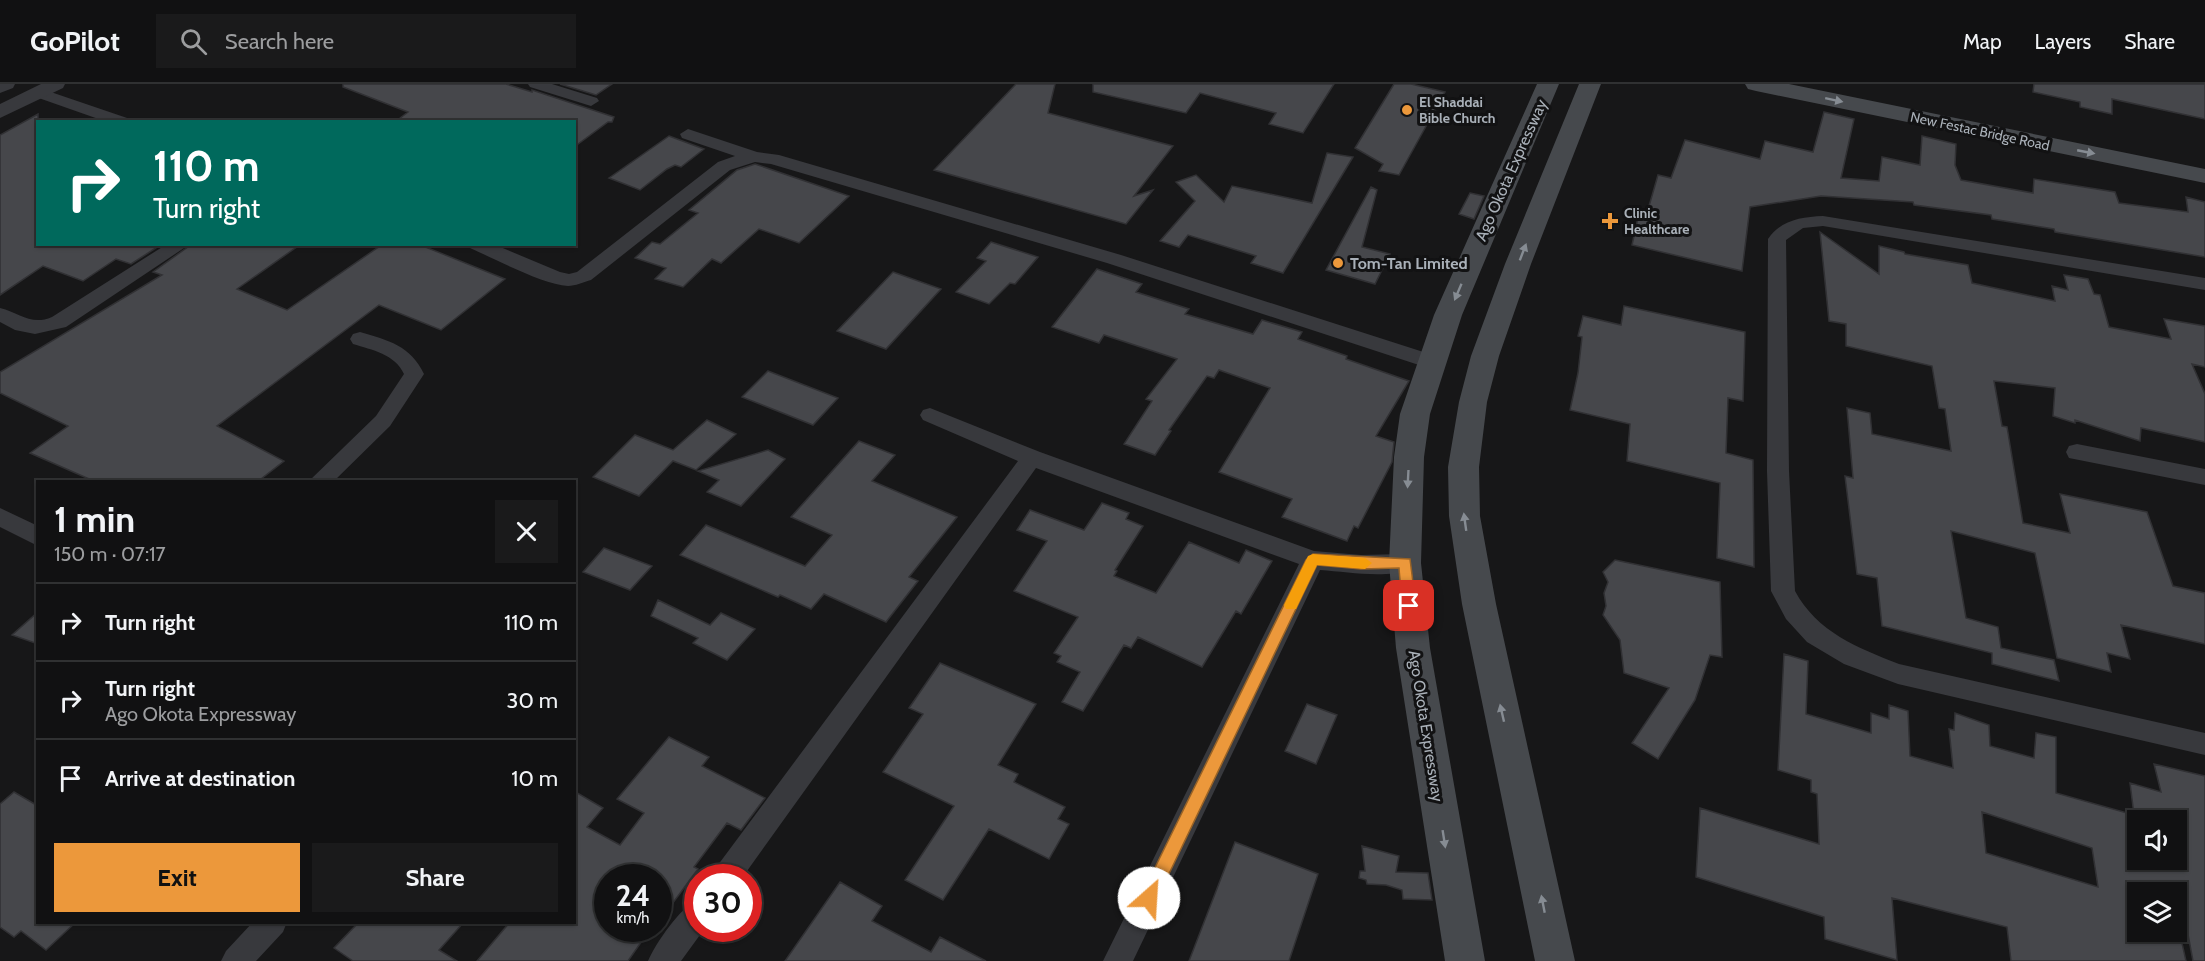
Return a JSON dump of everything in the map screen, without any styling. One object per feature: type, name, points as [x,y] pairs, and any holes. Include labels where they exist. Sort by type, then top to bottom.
[{"type":"main road","name":"Ago Okota Expressway","points":[[1465,961],[1413,648],[1405,563],[1409,457],[1415,414],[1448,315],[1548,84]]},
{"type":"main road","points":[[1555,961],[1518,780],[1485,641],[1462,503],[1464,451],[1474,395],[1489,344],[1526,242],[1590,84]]},
{"type":"main road","name":"New Festac Bridge Road","points":[[1756,84],[2205,176]]},
{"type":"main road","name":"New Festac Bridge Road","points":[[1844,84],[2205,157]]},
{"type":"street","points":[[0,87],[6,84]]},
{"type":"street","points":[[536,84],[591,101]]},
{"type":"street","points":[[0,112],[47,88],[119,120]]},
{"type":"street","points":[[688,134],[755,157],[773,159],[1114,259],[1432,362]]},
{"type":"street","points":[[481,246],[555,277],[569,280],[584,276],[643,232],[711,174],[741,159],[755,157]]},
{"type":"street","points":[[2205,284],[1823,221],[1802,222],[1786,228],[1777,239],[1778,471],[1783,591],[1794,612],[1825,641],[1853,657],[1898,674],[2205,744]]},
{"type":"street","points":[[0,314],[34,330],[46,328],[177,246]]},
{"type":"street","points":[[321,480],[383,421],[414,374],[411,363],[404,355],[360,339]]},
{"type":"street","points":[[930,415],[1032,458],[1313,560],[1361,564],[1405,563]]},
{"type":"street","points":[[2077,452],[2205,477]]},
{"type":"street","points":[[734,864],[1032,458]]},
{"type":"street","points":[[0,517],[36,536]]},
{"type":"street","points":[[1118,961],[1313,560]]},
{"type":"street","points":[[236,961],[271,924]]},
{"type":"street","points":[[663,961],[684,933]]},
{"type":"building","points":[[343,84],[506,84],[532,92],[532,90],[614,117],[612,122],[608,122],[576,146],[576,120],[398,120],[408,112],[343,87]]},
{"type":"building","points":[[560,84],[612,84],[596,95]]},
{"type":"building","points":[[1016,84],[1055,84],[1048,113],[1173,146],[1134,196],[1153,190],[1126,224],[934,170]]},
{"type":"building","points":[[1093,84],[1334,84],[1303,133],[1269,124],[1276,113],[1200,93],[1186,113],[1093,92]]},
{"type":"building","name":"El Shaddai Bible Church","points":[[1394,84],[1411,84],[1445,92],[1399,175],[1379,171],[1383,164],[1355,148]]},
{"type":"building","points":[[2034,84],[2205,84],[2205,119],[2112,99],[2112,114],[2080,107],[2080,102],[2033,92]]},
{"type":"building","points":[[1824,112],[1854,119],[1841,178],[1879,181],[1882,157],[1920,165],[1922,136],[1956,144],[1955,165],[1961,180],[2033,193],[2034,179],[2115,192],[2119,203],[2188,212],[2186,197],[2205,202],[2205,257],[2055,232],[2054,229],[1992,219],[1991,215],[1914,205],[1913,202],[1821,196],[1750,207],[1742,271],[1632,245],[1638,218],[1645,220],[1658,175],[1671,178],[1685,140],[1760,159],[1765,141],[1813,152]]},
{"type":"building","points":[[38,114],[38,120],[36,120],[36,246],[159,246],[131,264],[116,259],[83,281],[43,266],[0,295],[0,135]]},
{"type":"building","points":[[669,136],[704,149],[681,167],[675,165],[667,169],[640,190],[609,178]]},
{"type":"building","points":[[1327,153],[1353,157],[1283,273],[1251,263],[1256,256],[1188,235],[1179,247],[1160,241],[1195,201],[1176,182],[1196,175],[1224,202],[1232,186],[1312,203]]},
{"type":"building","points":[[755,164],[849,196],[799,243],[759,229],[721,263],[712,259],[683,287],[655,279],[666,268],[635,258],[652,242],[660,244],[698,213],[689,210],[737,170]]},
{"type":"building","points":[[1371,187],[1377,190],[1362,247],[1390,254],[1375,284],[1326,270]]},
{"type":"building","points":[[1470,193],[1484,196],[1474,219],[1459,214]]},
{"type":"building","points":[[1820,232],[1879,274],[1879,246],[1905,254],[1968,265],[1972,283],[2055,301],[2052,286],[2068,290],[2064,275],[2088,279],[2094,294],[2100,295],[2109,327],[2171,339],[2164,319],[2205,326],[2205,367],[2192,364],[2205,394],[2205,442],[2141,428],[2140,441],[2075,420],[2075,423],[2053,416],[2055,388],[1994,381],[2002,426],[2007,427],[2023,523],[2070,533],[2060,494],[2147,512],[2173,586],[2205,593],[2205,644],[2121,625],[2130,659],[2107,653],[2111,672],[2057,658],[2035,553],[1951,531],[1966,618],[1998,627],[2001,648],[2054,660],[2059,681],[1992,664],[1992,653],[1882,626],[1877,578],[1857,574],[1845,476],[1853,478],[1847,408],[1870,413],[1872,434],[1951,451],[1945,409],[1939,408],[1932,366],[1846,346],[1846,324],[1829,321]]},
{"type":"building","points":[[991,242],[1038,257],[1015,284],[1010,283],[989,304],[956,292],[986,261],[977,258]]},
{"type":"building","points":[[189,246],[298,246],[237,289],[287,310],[380,246],[423,246],[505,279],[441,330],[379,305],[217,426],[284,461],[260,480],[91,480],[30,453],[68,426],[0,393],[0,372],[162,275],[153,272]]},
{"type":"building","points":[[1097,269],[1142,284],[1136,292],[1189,309],[1185,314],[1253,334],[1262,320],[1302,332],[1298,339],[1409,381],[1376,436],[1394,442],[1392,462],[1358,528],[1354,526],[1347,541],[1282,517],[1292,499],[1219,472],[1270,388],[1219,370],[1214,378],[1207,376],[1169,430],[1171,431],[1155,455],[1124,444],[1152,401],[1146,399],[1177,359],[1104,335],[1099,343],[1052,327]]},
{"type":"building","points":[[893,272],[941,289],[886,349],[837,331]]},
{"type":"building","points":[[1624,306],[1745,332],[1743,401],[1728,398],[1726,453],[1753,460],[1754,567],[1717,558],[1720,483],[1627,461],[1630,424],[1570,410],[1578,373],[1582,337],[1578,336],[1583,316],[1621,325]]},
{"type":"building","points":[[768,371],[838,398],[813,425],[742,397]]},
{"type":"building","points":[[707,420],[736,434],[696,470],[673,461],[639,496],[593,477],[635,435],[673,450]]},
{"type":"building","points":[[859,441],[895,455],[872,481],[957,517],[909,577],[918,581],[886,622],[824,594],[811,609],[680,555],[706,525],[805,566],[832,535],[791,517]]},
{"type":"building","points":[[768,450],[785,459],[741,506],[707,492],[719,480],[698,471]]},
{"type":"building","points":[[1102,503],[1129,513],[1126,519],[1143,526],[1115,570],[1117,571],[1114,576],[1156,593],[1189,542],[1239,563],[1246,550],[1272,561],[1241,614],[1236,611],[1202,667],[1138,637],[1131,648],[1124,645],[1083,711],[1062,702],[1080,672],[1057,662],[1061,656],[1054,653],[1078,617],[1014,591],[1047,541],[1017,530],[1030,510],[1084,530]]},
{"type":"building","points":[[604,548],[652,566],[630,590],[583,572]]},
{"type":"building","points":[[1615,560],[1720,582],[1722,657],[1710,655],[1695,700],[1658,759],[1632,743],[1669,688],[1624,673],[1620,640],[1603,615],[1606,606],[1604,593],[1608,582],[1603,572]]},
{"type":"building","points":[[658,600],[710,625],[721,613],[755,629],[727,660],[693,643],[698,638],[651,616]]},
{"type":"building","points":[[36,614],[36,643],[12,635]]},
{"type":"building","points":[[1784,654],[1808,661],[1806,714],[1871,733],[1871,713],[1889,719],[1889,705],[1908,711],[1910,756],[1953,768],[1949,729],[1954,730],[1955,713],[1989,725],[1990,746],[2034,758],[2036,733],[2056,737],[2056,793],[2127,813],[2127,870],[2187,870],[2187,810],[2133,810],[2130,783],[2161,792],[2154,764],[2205,776],[2205,961],[2193,961],[2187,929],[2187,882],[2127,882],[2127,942],[2182,943],[2186,961],[2011,961],[2007,927],[1892,898],[1897,960],[1825,939],[1824,917],[1696,877],[1700,808],[1819,844],[1817,794],[1811,792],[1811,780],[1778,770]],"holes":[[[1982,812],[2092,848],[2098,887],[1986,853]]]},
{"type":"building","points":[[940,663],[1036,704],[998,765],[1018,774],[1014,782],[1065,807],[1058,819],[1069,824],[1049,859],[989,829],[943,900],[905,880],[954,806],[883,772],[923,714],[909,708]]},
{"type":"building","points":[[1307,704],[1337,715],[1316,764],[1285,751]]},
{"type":"building","points":[[669,737],[709,757],[702,766],[765,798],[741,830],[727,823],[696,864],[684,864],[684,888],[672,904],[672,864],[594,864],[594,942],[641,942],[628,961],[477,961],[508,924],[576,924],[576,792],[603,808],[587,827],[620,845],[644,813],[617,799]]},
{"type":"building","points":[[14,792],[36,805],[36,924],[74,924],[46,950],[21,931],[14,937],[0,927],[0,804]]},
{"type":"building","points":[[1235,842],[1318,874],[1289,961],[1189,961]]},
{"type":"building","points":[[1362,846],[1399,856],[1396,872],[1428,873],[1432,900],[1403,899],[1402,890],[1386,885],[1367,884],[1366,880],[1359,878],[1360,871],[1365,871]]},
{"type":"building","points":[[840,882],[882,906],[872,921],[931,952],[940,937],[986,961],[785,961]]},
{"type":"building","points":[[357,924],[462,924],[439,950],[457,961],[353,961],[334,948]]},
{"type":"slow traffic","points":[[1291,605],[1313,560],[1365,563]]},
{"type":"place","name":"El Shaddai Bible Church","points":[[1407,110]]},
{"type":"place","name":"Clinic Healthcare","points":[[1610,221]]},
{"type":"place","name":"Tom-Tan Limited","points":[[1338,263]]},
{"type":"route","points":[[1149,898],[1313,560],[1325,559],[1361,564],[1405,563],[1409,606]]}]
